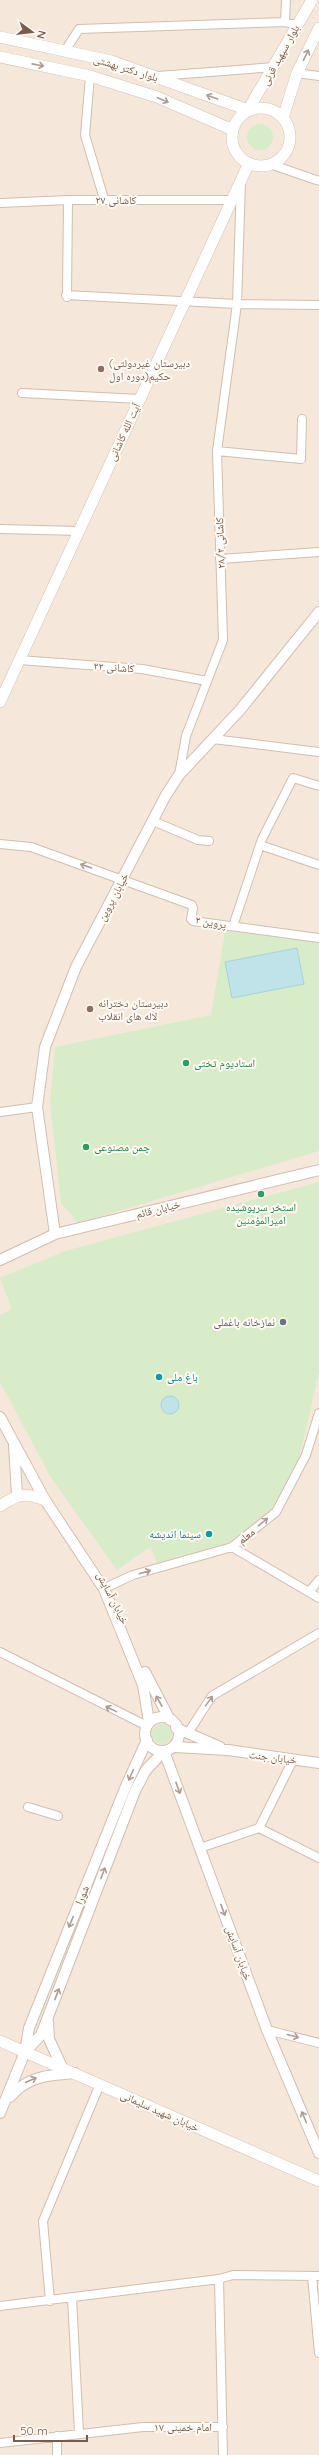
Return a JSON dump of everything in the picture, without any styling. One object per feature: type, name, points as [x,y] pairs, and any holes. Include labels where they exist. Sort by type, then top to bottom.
[{"type":"main road","name":"بلوار سپهبد قرنی","points":[[248,110],[274,67],[296,25],[312,0]]},
{"type":"main road","name":"بلوار سپهبد قرنی","points":[[283,118],[297,73],[319,28]]},
{"type":"main road","name":"بلوار دکتر بهشتی","points":[[2,38],[111,61],[248,110]]},
{"type":"main road","points":[[0,57],[2,38]]},
{"type":"main road","name":"بلوار دکتر بهشتی","points":[[0,57],[90,76],[157,97],[233,130]]},
{"type":"main road","points":[[267,108],[283,118],[290,133],[289,142],[282,156],[270,164],[258,166],[249,163],[235,150],[233,130],[238,119],[248,110],[267,108]]},
{"type":"main road","name":"آیت الله کاشانی","points":[[0,702],[249,163]]},
{"type":"main road","points":[[0,1506],[16,1495],[32,1495],[45,1500]]},
{"type":"main road","name":"خیابان شهید سلیمانی","points":[[0,2040],[319,2181]]},
{"type":"street","points":[[285,22],[286,0]]},
{"type":"street","points":[[64,51],[79,29],[285,22],[296,25]]},
{"type":"street","points":[[155,76],[274,67]]},
{"type":"street","points":[[297,73],[319,76]]},
{"type":"street","points":[[90,76],[85,135],[104,200]]},
{"type":"street","points":[[270,164],[319,181]]},
{"type":"street","name":"کاشانی ۲۸/۲","points":[[179,775],[186,736],[223,640],[216,451],[237,304],[242,179]]},
{"type":"street","points":[[68,200],[66,296],[186,300],[237,304],[319,305]]},
{"type":"street","name":"کاشانی ۲۷","points":[[0,204],[68,200],[232,200]]},
{"type":"street","points":[[22,393],[140,400]]},
{"type":"street","points":[[216,451],[301,459],[302,419]]},
{"type":"street","points":[[0,529],[79,531]]},
{"type":"street","points":[[220,560],[319,552]]},
{"type":"street","name":"خیابان پروین","points":[[56,1234],[38,1107],[45,1047],[76,967],[179,775],[213,739],[319,612]]},
{"type":"street","name":"کاشانی ۲۲","points":[[19,660],[142,670],[207,681]]},
{"type":"street","points":[[213,739],[319,752]]},
{"type":"street","points":[[234,926],[260,845],[293,778],[319,786]]},
{"type":"street","points":[[153,821],[198,840],[209,841]]},
{"type":"street","points":[[0,844],[30,847],[123,878]]},
{"type":"street","points":[[260,845],[319,865]]},
{"type":"street","name":"پروین ۲","points":[[123,878],[192,904],[193,908],[191,921],[319,938]]},
{"type":"street","points":[[0,1112],[38,1107]]},
{"type":"street","name":"خیابان قائم","points":[[0,1260],[56,1234],[319,1170]]},
{"type":"street","name":"معلم","points":[[109,1586],[133,1575],[232,1548],[276,1512],[306,1455],[317,1428],[319,1413]]},
{"type":"street","name":"خیابان آسایش","points":[[0,1417],[45,1500],[107,1596],[143,1685],[148,1724]]},
{"type":"street","name":"خیابان آسایش","points":[[13,1441],[16,1495]]},
{"type":"street","name":"خیابان آسایش","points":[[38,1486],[50,1497],[109,1586],[125,1620],[149,1682],[173,1724]]},
{"type":"street","points":[[232,1548],[319,1598]]},
{"type":"street","points":[[309,1592],[319,1580]]},
{"type":"street","points":[[188,1733],[212,1696],[319,1633]]},
{"type":"street","points":[[0,1652],[148,1724]]},
{"type":"street","points":[[160,1717],[173,1724],[177,1740],[175,1747],[164,1751],[153,1748],[147,1740],[148,1724],[160,1717]]},
{"type":"street","name":"خیابان جنت","points":[[173,1724],[188,1733],[228,1750]]},
{"type":"street","name":"شورا","points":[[1,2110],[25,2052],[29,2028],[126,1786],[147,1740]]},
{"type":"street","name":"خیابان جنت","points":[[175,1747],[228,1750],[319,1763]]},
{"type":"street","name":"خیابان آسایش","points":[[164,1751],[267,2030],[319,2153]]},
{"type":"street","name":"شورا","points":[[25,2052],[41,2035],[135,1791],[146,1770],[164,1751]]},
{"type":"street","points":[[200,1848],[259,1828],[293,1760]]},
{"type":"street","points":[[28,1807],[58,1816]]},
{"type":"street","points":[[259,1828],[319,1858]]},
{"type":"street","points":[[48,2016],[49,2039],[62,2067]]},
{"type":"street","points":[[267,2030],[319,2043]]},
{"type":"street","points":[[1,2110],[17,2088],[28,2081],[44,2075],[75,2073]]},
{"type":"street","points":[[50,2301],[43,2221],[100,2084]]},
{"type":"street","points":[[0,2306],[219,2279],[233,2275],[316,2276],[319,2353]]},
{"type":"street","points":[[219,2279],[223,2455]]},
{"type":"street","points":[[72,2298],[78,2433]]},
{"type":"street","name":"امام خمینی ۱۷","points":[[0,2443],[78,2433],[143,2427],[223,2427]]},
{"type":"street","points":[[57,2436],[57,2455]]},
{"type":"shaded area","points":[[0,0],[319,0],[319,2455],[0,2455]]},
{"type":"green space","points":[[260,124],[269,128],[273,137],[269,146],[260,150],[251,146],[247,137],[251,128]]},
{"type":"green space","name":"استادیوم تختی","points":[[226,926],[319,939],[319,1151],[78,1223],[61,1203],[50,1103],[55,1047],[211,1015]]},
{"type":"green space","name":"باغ ملی","points":[[319,1182],[319,1372],[300,1455],[276,1506],[230,1542],[157,1563],[150,1547],[117,1570],[50,1476],[0,1382],[0,1315],[12,1309],[0,1278],[65,1251]]},
{"type":"green space","points":[[162,1724],[169,1727],[172,1734],[169,1741],[162,1744],[155,1741],[152,1734],[155,1727]]},
{"type":"water","points":[[297,948],[304,984],[232,998],[225,962]]},
{"type":"water","points":[[166,1396],[174,1396],[179,1401],[177,1412],[174,1414],[166,1414],[161,1409],[161,1401]]},
{"type":"place","name":"(دبیرستان غيردولتی حکیم(دوره اول","points":[[101,369]]},
{"type":"place","name":"دبیرستان دخترانه لاله های انقلاب","points":[[90,1009]]},
{"type":"place","name":"استادیوم تختی","points":[[186,1063]]},
{"type":"place","name":"چمن مصنوعی","points":[[86,1147]]},
{"type":"place","name":"استخر سرپوشیده امیرالمؤمنین","points":[[261,1194]]},
{"type":"place","name":"نمازخانه باغملی","points":[[283,1322]]},
{"type":"place","name":"باغ ملی","points":[[159,1377]]},
{"type":"place","name":"سینما اندیشه","points":[[209,1534]]}]
